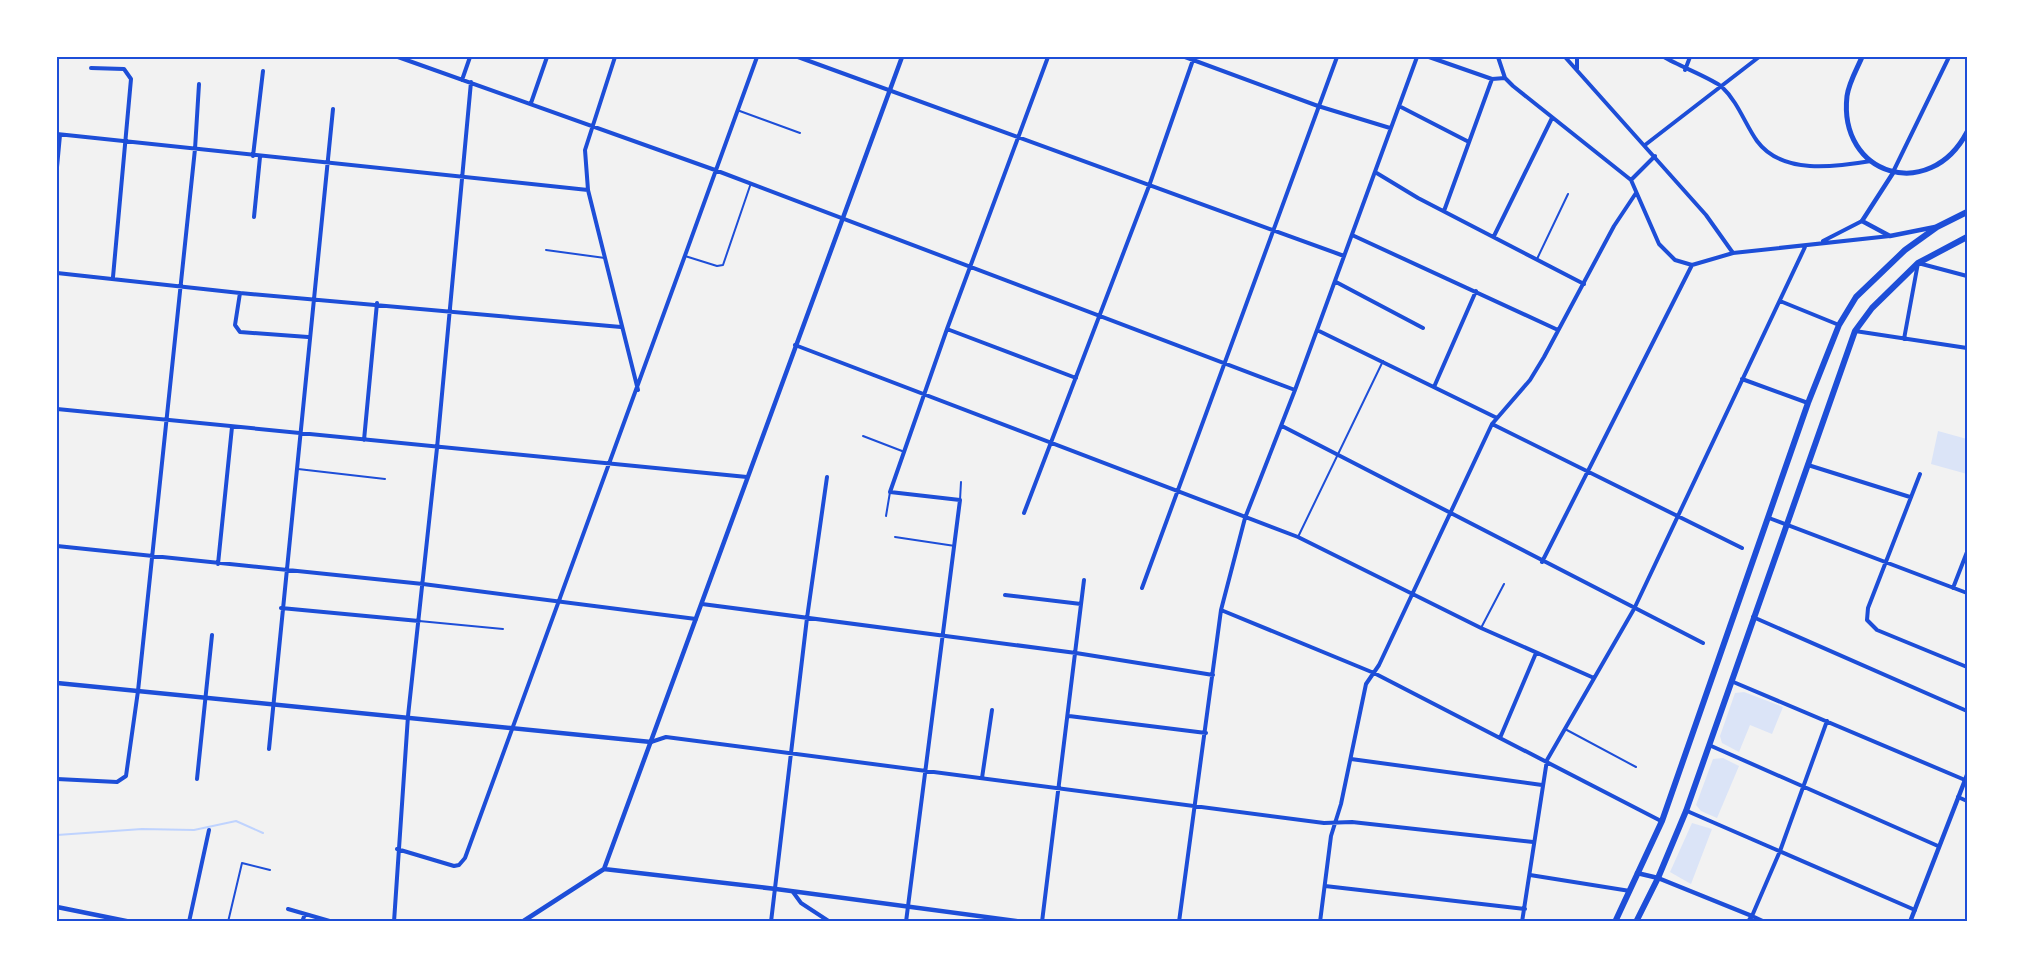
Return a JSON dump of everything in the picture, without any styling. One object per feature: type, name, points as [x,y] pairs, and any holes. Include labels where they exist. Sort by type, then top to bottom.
[{"type":"main road","points":[[1862,57],[1850,84],[1847,112],[1856,144],[1871,161],[1893,172],[1918,173],[1942,163],[1953,155],[1967,132]]},
{"type":"main road","points":[[1615,922],[1662,821],[1808,403],[1839,325],[1856,297],[1877,274],[1913,243],[1936,227],[1967,212]]},
{"type":"main road","points":[[1636,922],[1658,878],[1686,811],[1752,617],[1855,331],[1879,301],[1918,263],[1967,237]]},
{"type":"street","points":[[398,57],[751,183],[969,268],[1101,315],[1295,390]]},
{"type":"street","points":[[462,80],[470,57]]},
{"type":"street","points":[[531,103],[547,57]]},
{"type":"street","points":[[615,57],[591,125],[585,150],[588,190],[638,391]]},
{"type":"street","points":[[397,849],[454,866],[459,865],[465,858],[609,462],[638,391],[684,255],[757,57]]},
{"type":"street","points":[[798,57],[1344,256]]},
{"type":"street","points":[[522,922],[604,869],[902,57]]},
{"type":"street","points":[[906,922],[960,500],[890,492],[902,451],[1048,57]]},
{"type":"street","points":[[1185,57],[1318,106],[1390,128]]},
{"type":"street","points":[[1142,588],[1337,57]]},
{"type":"street","points":[[1179,922],[1221,610],[1245,518],[1336,282],[1417,57]]},
{"type":"street","points":[[1429,57],[1491,79],[1505,78]]},
{"type":"street","points":[[1498,57],[1505,78],[1631,180],[1663,250],[1675,260],[1692,265],[1733,253],[1805,247],[1819,243],[1890,236],[1936,227]]},
{"type":"street","points":[[1565,57],[1706,215],[1733,253]]},
{"type":"street","points":[[1577,57],[1577,69]]},
{"type":"street","points":[[1664,57],[1719,85],[1759,143],[1778,159],[1806,165],[1871,161]]},
{"type":"street","points":[[1685,69],[1690,57]]},
{"type":"street","points":[[1645,145],[1719,85],[1759,57]]},
{"type":"street","points":[[1819,243],[1862,221],[1893,172],[1949,57]]},
{"type":"street","points":[[1024,513],[1101,315],[1193,59]]},
{"type":"street","points":[[92,68],[124,69],[130,75],[113,277]]},
{"type":"street","points":[[253,156],[263,71]]},
{"type":"street","points":[[1444,212],[1467,141],[1491,79]]},
{"type":"street","points":[[394,922],[397,849],[408,716],[437,448],[471,82]]},
{"type":"street","points":[[57,779],[117,782],[126,776],[138,691],[195,149],[199,84]]},
{"type":"street","points":[[1399,106],[1467,141]]},
{"type":"street","points":[[268,749],[308,337],[333,109]]},
{"type":"street","points":[[1494,236],[1552,118]]},
{"type":"street","points":[[57,167],[58,134],[588,190]]},
{"type":"street","points":[[1631,180],[1655,156]]},
{"type":"street","points":[[254,217],[260,157]]},
{"type":"street","points":[[1375,172],[1444,212],[1584,284]]},
{"type":"street","points":[[1320,922],[1335,821],[1366,684],[1374,673],[1492,424],[1530,380],[1614,226],[1636,193]]},
{"type":"street","points":[[1862,221],[1890,236]]},
{"type":"street","points":[[1905,233],[1913,243]]},
{"type":"street","points":[[1352,235],[1558,330]]},
{"type":"street","points":[[1522,922],[1547,760],[1634,609],[1805,247]]},
{"type":"street","points":[[1925,259],[1936,268]]},
{"type":"street","points":[[1904,339],[1918,263],[1967,276]]},
{"type":"street","points":[[1542,562],[1692,265]]},
{"type":"street","points":[[57,273],[113,277],[240,293],[377,303],[448,312],[621,327]]},
{"type":"street","points":[[1336,282],[1423,328]]},
{"type":"street","points":[[1434,387],[1476,291]]},
{"type":"street","points":[[240,293],[235,324],[240,332],[308,337]]},
{"type":"street","points":[[1779,301],[1839,325]]},
{"type":"street","points":[[364,440],[377,303]]},
{"type":"street","points":[[947,329],[1076,378]]},
{"type":"street","points":[[1317,330],[1497,418]]},
{"type":"street","points":[[1855,331],[1967,348]]},
{"type":"street","points":[[795,345],[1298,537],[1481,628],[1594,678]]},
{"type":"street","points":[[1742,379],[1808,403]]},
{"type":"street","points":[[57,409],[747,477]]},
{"type":"street","points":[[1492,424],[1742,548]]},
{"type":"street","points":[[1282,426],[1451,511],[1542,562],[1704,643]]},
{"type":"street","points":[[218,564],[232,427]]},
{"type":"street","points":[[1806,465],[1910,497]]},
{"type":"street","points":[[1920,474],[1865,615],[1869,625],[1967,667]]},
{"type":"street","points":[[771,922],[807,618],[827,477]]},
{"type":"street","points":[[1769,518],[1967,593]]},
{"type":"street","points":[[57,546],[423,584],[696,619]]},
{"type":"street","points":[[1953,588],[1967,552]]},
{"type":"street","points":[[1042,922],[1084,580]]},
{"type":"street","points":[[1005,595],[1081,604]]},
{"type":"street","points":[[702,604],[1076,653],[1213,675]]},
{"type":"street","points":[[281,608],[418,621]]},
{"type":"street","points":[[1221,610],[1374,673],[1662,821]]},
{"type":"street","points":[[1752,617],[1967,711]]},
{"type":"street","points":[[197,779],[212,635]]},
{"type":"street","points":[[1500,738],[1536,653]]},
{"type":"street","points":[[1731,681],[1965,780]]},
{"type":"street","points":[[57,683],[408,716],[651,742],[666,737],[1324,823],[1335,821],[1533,842]]},
{"type":"street","points":[[982,778],[992,710]]},
{"type":"street","points":[[1069,716],[1206,733]]},
{"type":"street","points":[[1748,922],[1780,851],[1827,721]]},
{"type":"street","points":[[1708,744],[1938,846]]},
{"type":"street","points":[[1350,759],[1542,785]]},
{"type":"street","points":[[1910,922],[1967,775]]},
{"type":"street","points":[[1958,797],[1967,801]]},
{"type":"street","points":[[1686,811],[1915,910]]},
{"type":"street","points":[[189,922],[209,830]]},
{"type":"street","points":[[604,869],[1023,922]]},
{"type":"street","points":[[1638,873],[1658,878],[1765,922]]},
{"type":"street","points":[[1530,875],[1630,891]]},
{"type":"street","points":[[1324,886],[1525,909]]},
{"type":"street","points":[[793,892],[801,903],[830,922]]},
{"type":"street","points":[[57,907],[131,922]]},
{"type":"street","points":[[288,909],[333,922]]},
{"type":"street","points":[[302,922],[305,914]]},
{"type":"lane","points":[[737,110],[800,133]]},
{"type":"lane","points":[[684,255],[717,266],[723,265],[751,183]]},
{"type":"lane","points":[[1537,259],[1568,194]]},
{"type":"lane","points":[[546,250],[605,258]]},
{"type":"lane","points":[[1298,537],[1383,362]]},
{"type":"lane","points":[[863,436],[902,451]]},
{"type":"lane","points":[[296,468],[385,478]]},
{"type":"lane","points":[[960,500],[961,482]]},
{"type":"lane","points":[[886,516],[890,492]]},
{"type":"lane","points":[[895,537],[955,546]]},
{"type":"lane","points":[[1481,628],[1504,584]]},
{"type":"lane","points":[[418,621],[503,629]]},
{"type":"lane","points":[[1565,729],[1636,767]]},
{"type":"lane","points":[[228,922],[242,863],[270,870]]},
{"type":"shaded area","points":[[1938,431],[1967,439],[1967,474],[1931,464]]},
{"type":"shaded area","points":[[1744,692],[1783,707],[1772,734],[1750,725],[1739,752],[1722,743],[1720,736],[1735,693]]},
{"type":"shaded area","points":[[1723,758],[1739,766],[1717,818],[1701,811],[1696,805],[1713,759]]},
{"type":"shaded area","points":[[1692,823],[1712,829],[1691,884],[1670,872]]},
{"type":"waterway","points":[[57,835],[142,829],[194,830],[236,821],[263,833]]}]
